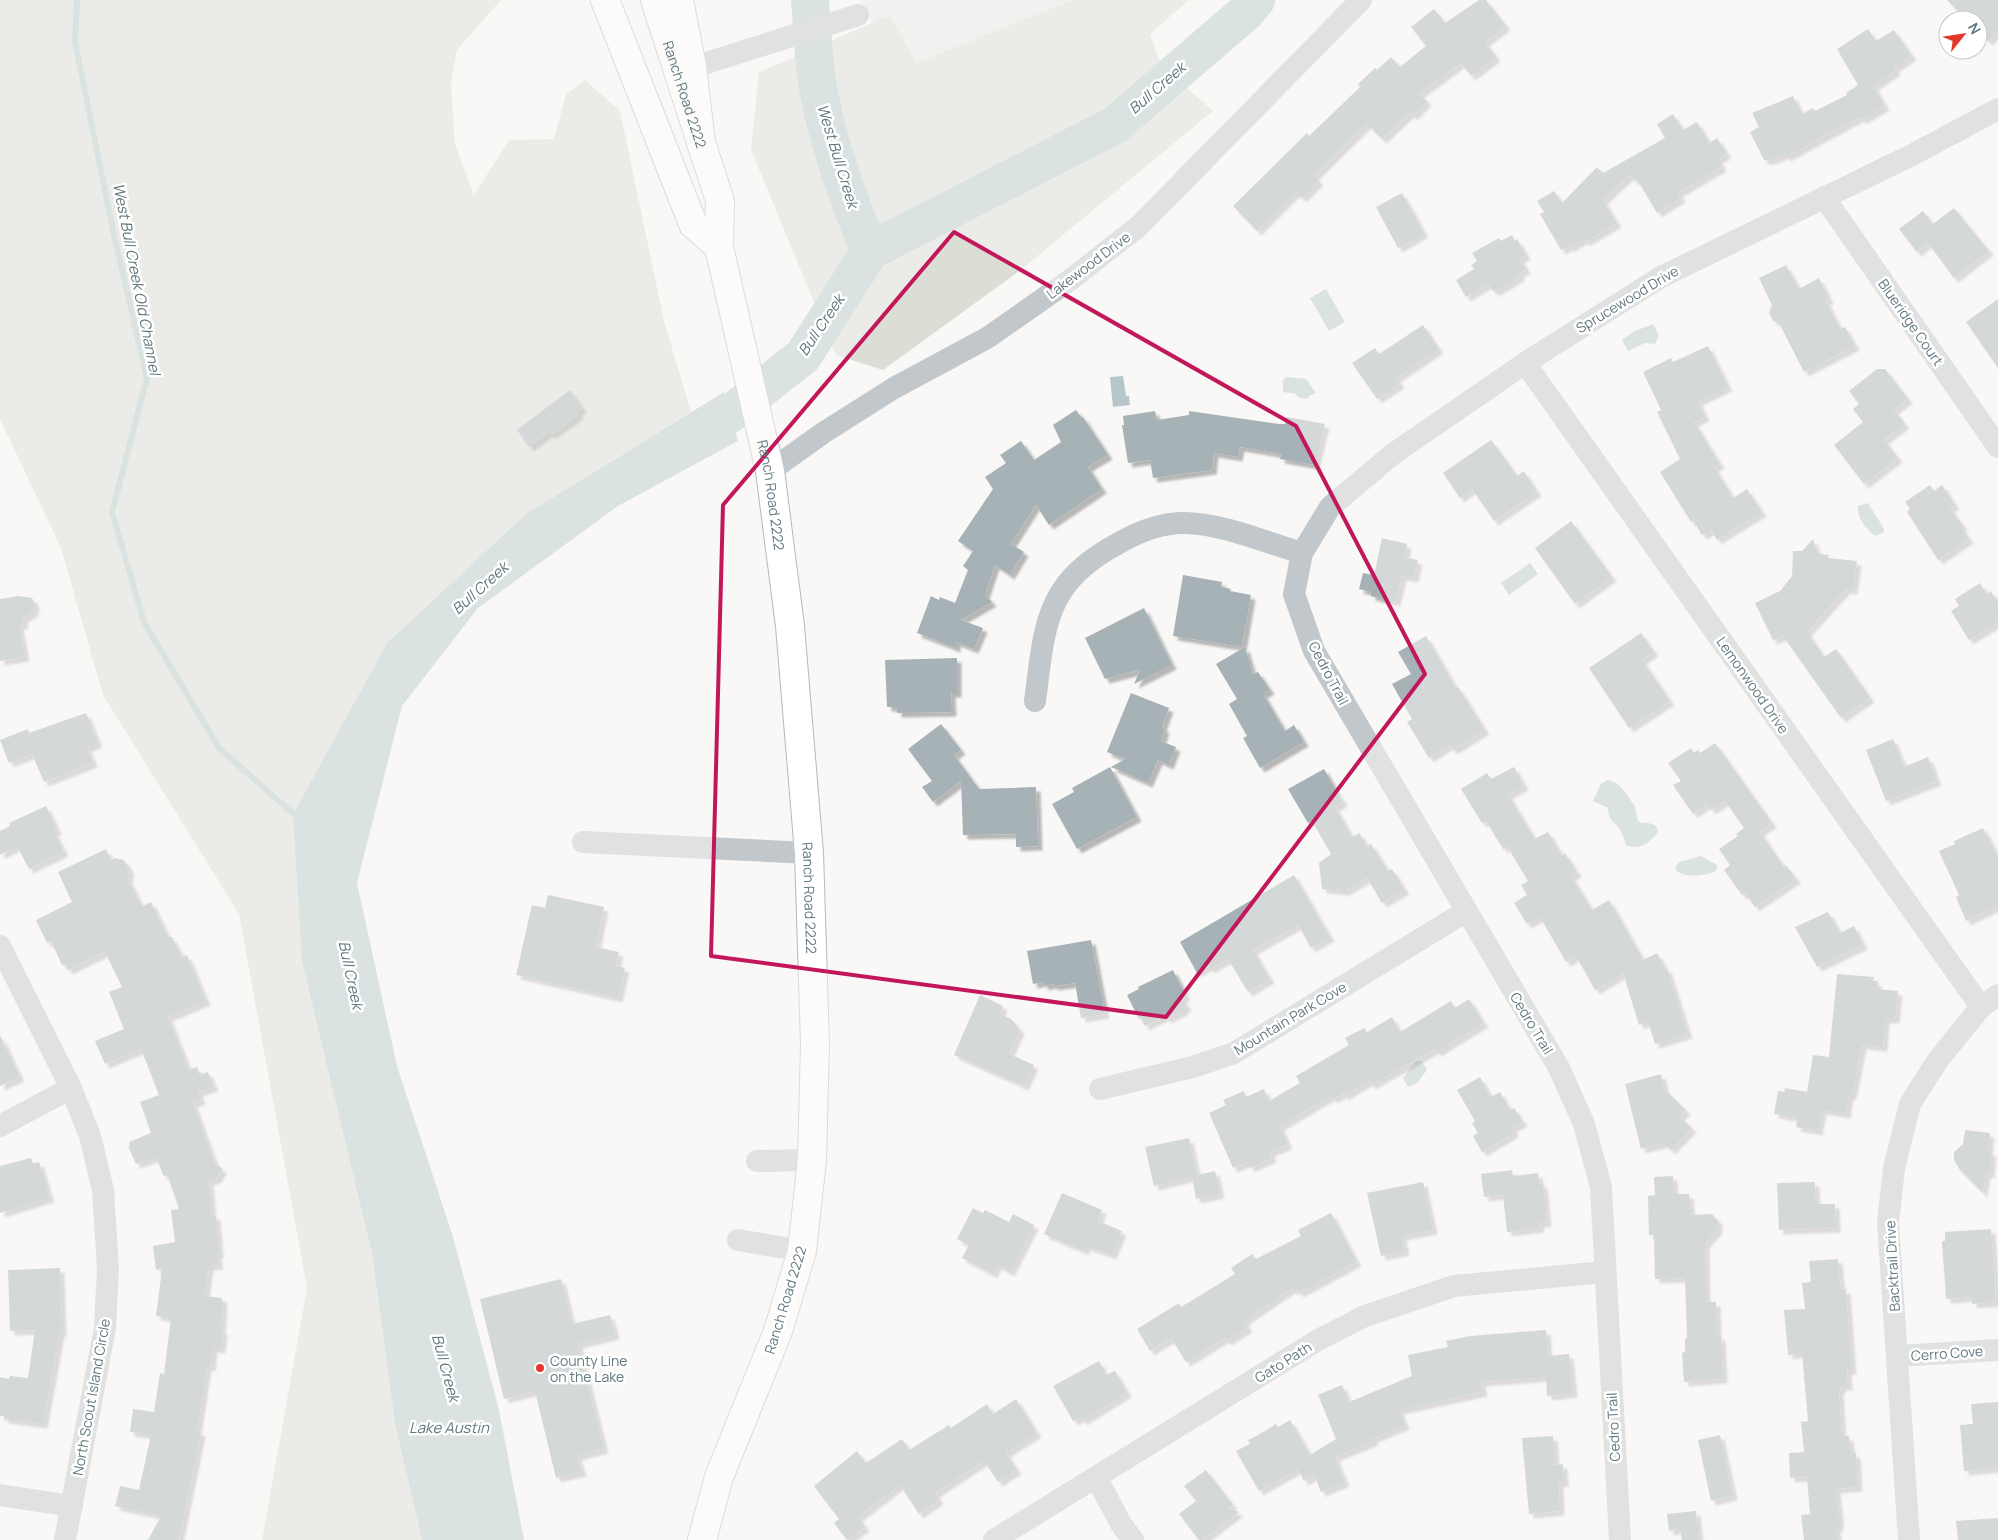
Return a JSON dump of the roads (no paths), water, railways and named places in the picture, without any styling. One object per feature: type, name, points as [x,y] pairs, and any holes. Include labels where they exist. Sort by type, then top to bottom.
[{"type":"main road","points":[[605,0],[693,224],[718,247]]},
{"type":"main road","name":"Ranch Road 2222","points":[[655,0],[685,70],[701,143],[720,201],[718,247],[770,471],[790,626],[808,853],[815,1044],[812,1160],[802,1251],[778,1331],[719,1477],[702,1540]]},
{"type":"main road","points":[[679,0],[685,70]]},
{"type":"street","name":"Lakewood Drive","points":[[770,471],[823,433],[894,388],[987,338],[1070,280],[1131,232],[1361,0]]},
{"type":"street","points":[[685,70],[748,52],[858,15]]},
{"type":"street","name":"Sprucewood Drive","points":[[1302,553],[1330,506],[1393,454],[1525,363],[1660,277],[1912,155],[1998,109]]},
{"type":"street","name":"Blueridge Court","points":[[1824,197],[1998,447]]},
{"type":"street","name":"Lemonwood Drive","points":[[1525,363],[1989,1001]]},
{"type":"street","points":[[1035,701],[1044,633],[1054,602],[1072,578],[1093,557],[1140,532],[1184,523],[1217,528],[1302,553]]},
{"type":"street","name":"Cedro Trail","points":[[1302,553],[1294,594],[1314,651],[1465,912],[1559,1068],[1584,1124],[1601,1187],[1604,1272],[1620,1540]]},
{"type":"street","points":[[583,842],[808,853]]},
{"type":"street","name":"Mountain Park Cove","points":[[1100,1089],[1193,1067],[1234,1053],[1465,912]]},
{"type":"street","name":"North Scout Island Circle","points":[[0,946],[71,1088],[90,1136],[103,1190],[108,1268],[105,1328],[65,1540]]},
{"type":"street","name":"Backtrail Drive","points":[[1909,1540],[1888,1222],[1894,1168],[1910,1104],[1938,1060],[1989,1001]]},
{"type":"street","points":[[0,1126],[71,1088]]},
{"type":"street","points":[[757,1161],[812,1160]]},
{"type":"street","points":[[738,1240],[802,1251]]},
{"type":"street","name":"Gato Path","points":[[994,1540],[1318,1340],[1366,1316],[1454,1286],[1604,1272]]},
{"type":"street","name":"Cerro Cove","points":[[1897,1356],[1998,1350]]},
{"type":"street","points":[[1096,1477],[1121,1524],[1133,1540]]},
{"type":"street","points":[[0,1496],[72,1506]]},
{"type":"water","points":[[1326,289],[1345,322],[1329,331],[1310,298]]},
{"type":"water","points":[[1653,324],[1659,335],[1655,344],[1645,343],[1628,351],[1622,340],[1635,331]]},
{"type":"water","points":[[1123,376],[1126,396],[1129,396],[1130,405],[1113,407],[1110,377]]},
{"type":"water","points":[[1287,377],[1306,379],[1316,393],[1307,399],[1298,397],[1296,394],[1283,392],[1283,380]]},
{"type":"water","name":"Lake Austin","points":[[724,392],[738,441],[618,506],[478,608],[402,706],[357,883],[397,1066],[453,1237],[499,1410],[524,1540],[422,1540],[395,1424],[372,1253],[302,961],[293,814],[387,643],[526,514]]},
{"type":"water","points":[[1868,503],[1883,527],[1884,532],[1875,536],[1860,519],[1858,510],[1858,506]]},
{"type":"water","points":[[1530,563],[1538,574],[1509,595],[1501,583]]},
{"type":"water","points":[[1608,780],[1617,784],[1627,794],[1635,806],[1637,819],[1640,822],[1656,826],[1658,832],[1645,844],[1637,847],[1627,846],[1620,830],[1611,819],[1608,808],[1593,801],[1601,784]]},
{"type":"water","points":[[1701,856],[1717,865],[1716,871],[1700,875],[1688,875],[1675,869],[1679,862]]},
{"type":"water","points":[[1416,1061],[1422,1061],[1427,1070],[1417,1083],[1408,1087],[1403,1078]]},
{"type":"waterway","name":"West Bull Creek Old Channel","points":[[77,0],[75,42],[114,235],[147,378],[112,512],[144,622],[219,748],[298,818]]},
{"type":"waterway","name":"West Bull Creek","points":[[810,0],[816,75],[824,118],[841,176],[870,251]]},
{"type":"waterway","name":"Bull Creek","points":[[687,441],[730,414],[803,356],[870,251],[1115,125],[1246,12],[1256,0]]},
{"type":"place","name":"County Line on the Lake","points":[[540,1368]]}]
